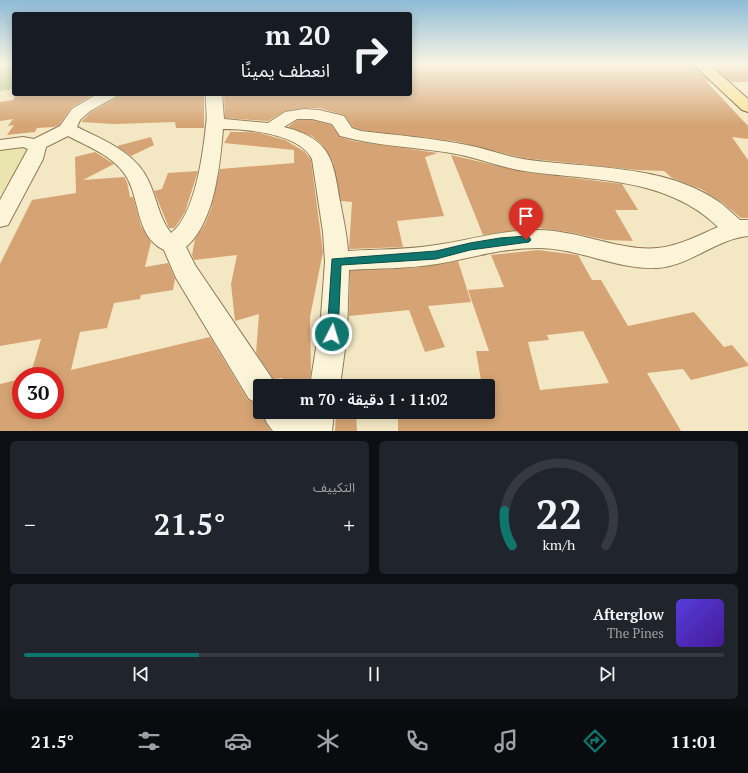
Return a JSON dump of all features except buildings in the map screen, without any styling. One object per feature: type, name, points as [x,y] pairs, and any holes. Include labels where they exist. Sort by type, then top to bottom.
[{"type":"main road","points":[[722,84],[748,107]]},
{"type":"street","points":[[68,129],[68,124],[84,109],[106,96]]},
{"type":"street","points":[[173,244],[180,240],[191,228],[205,191],[215,124],[214,96]]},
{"type":"street","points":[[271,130],[286,117],[302,115],[316,116],[338,120],[346,132],[360,136],[466,151],[523,165],[652,180],[693,196],[742,229]]},
{"type":"street","points":[[215,124],[234,123],[271,130],[306,141],[317,151],[322,161],[327,183],[336,244],[335,303],[330,364],[326,379]]},
{"type":"street","points":[[0,145],[23,142],[36,145],[68,129]]},
{"type":"street","points":[[68,129],[112,152],[132,168],[139,181],[151,220],[162,239],[173,244],[185,271],[254,379]]},
{"type":"street","points":[[0,219],[33,159],[38,148],[36,145]]},
{"type":"street","points":[[336,261],[436,255],[500,241],[539,239],[572,242],[633,257],[658,258],[680,253],[742,229]]},
{"type":"street","points":[[284,419],[294,431]]},
{"type":"street","points":[[315,431],[317,419]]},
{"type":"shaded area","points":[[32,145],[0,195],[0,151]]},
{"type":"green space","points":[[0,84],[12,84],[12,89],[0,91]]},
{"type":"route","points":[[332,334],[335,303],[336,261],[436,255],[470,246],[500,241],[526,240]]}]
